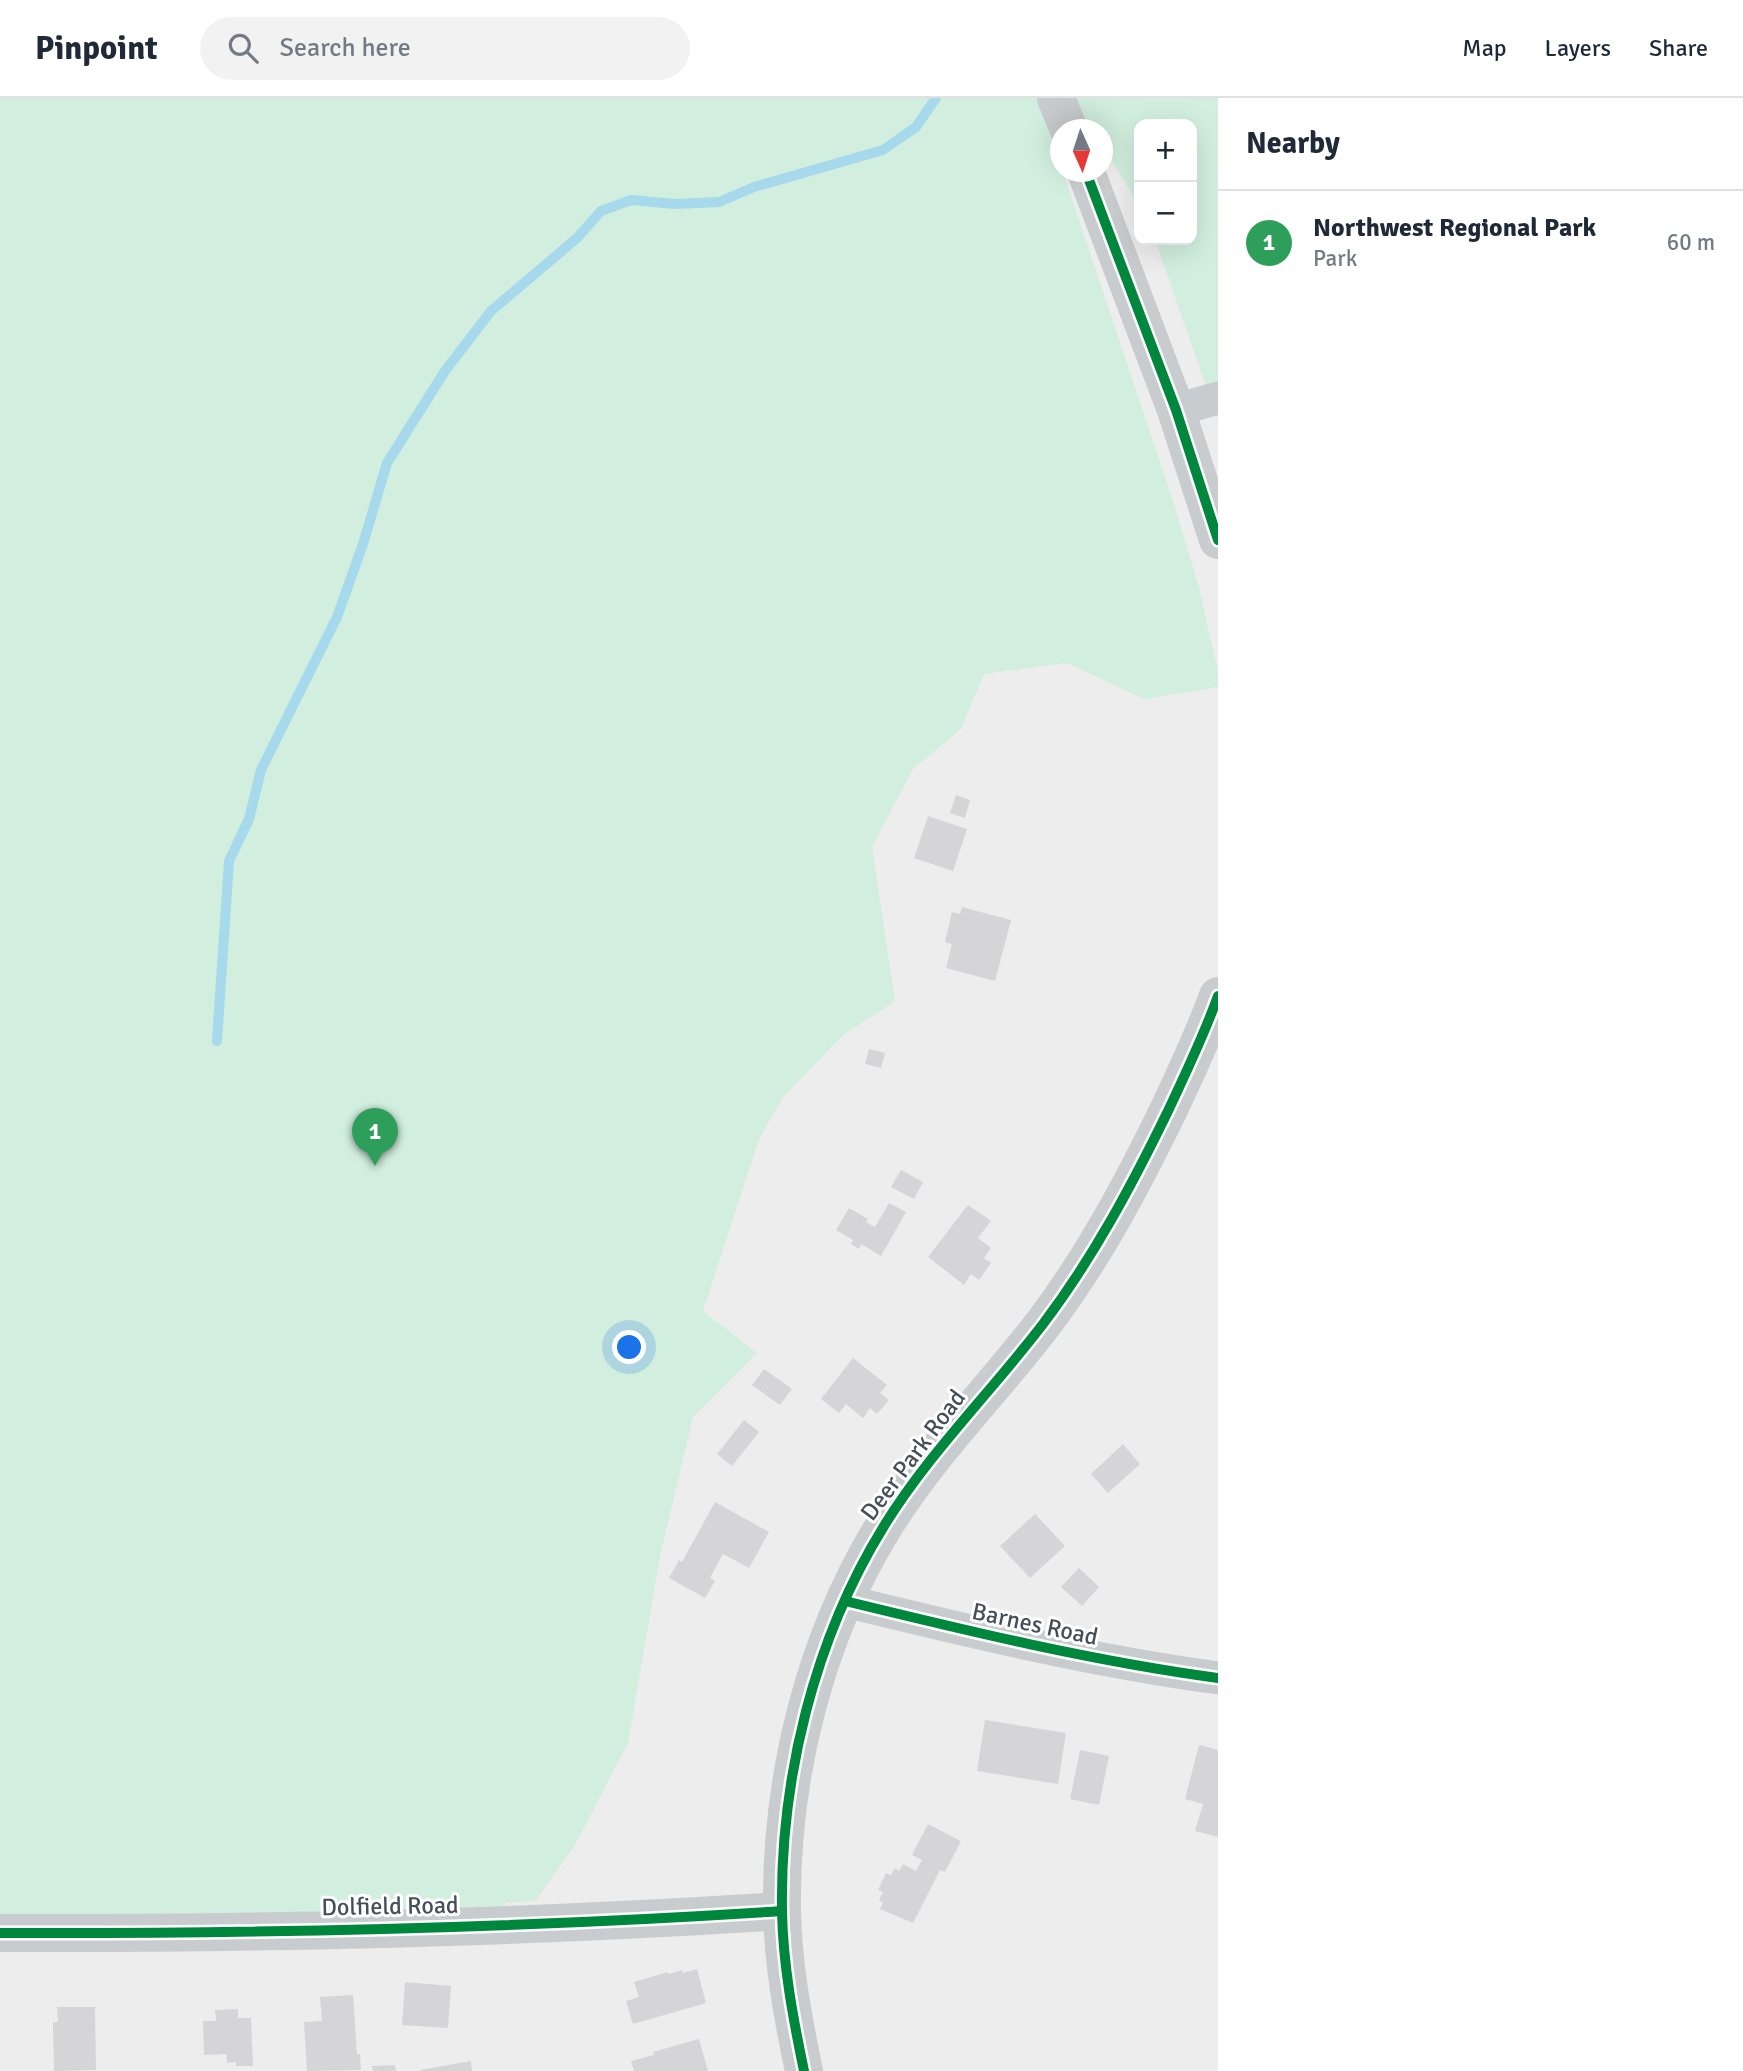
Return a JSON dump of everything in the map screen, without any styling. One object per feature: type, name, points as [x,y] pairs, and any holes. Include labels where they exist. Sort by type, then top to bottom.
[{"type":"street","points":[[1056,98],[1065,119]]},
{"type":"street","points":[[1090,182],[1177,411],[1218,540]]},
{"type":"street","points":[[1177,411],[1218,398]]},
{"type":"street","name":"Deer Park Road","points":[[804,2071],[789,1994],[782,1911],[785,1828],[797,1748],[818,1672],[845,1601],[862,1565],[903,1497],[1042,1325],[1103,1234],[1152,1143],[1196,1051],[1218,996]]},
{"type":"street","name":"Barnes Road","points":[[845,1601],[999,1639],[1101,1660],[1218,1678]]},
{"type":"street","name":"Dolfield Road","points":[[0,1933],[130,1933],[519,1924],[782,1911]]},
{"type":"green space","points":[[0,98],[1218,98],[1218,420],[1157,245],[1197,245],[1197,119],[1134,119],[1134,198],[1113,163],[1113,119],[1085,119],[1079,111],[1071,119],[1050,119],[1050,182],[1066,182],[1172,498],[1199,588],[1218,672],[1218,687],[1144,699],[1067,663],[984,674],[961,729],[913,769],[872,847],[895,1001],[843,1035],[784,1096],[759,1139],[703,1311],[757,1353],[693,1417],[660,1556],[628,1743],[574,1847],[535,1901],[506,1903],[503,1912],[0,1919]]},
{"type":"building","points":[[956,795],[970,800],[965,818],[950,813]]},
{"type":"building","points":[[928,816],[967,829],[953,871],[914,858]]},
{"type":"building","points":[[962,907],[1011,920],[995,981],[946,968],[952,944],[945,942],[952,912],[960,914]]},
{"type":"building","points":[[869,1049],[885,1053],[881,1068],[865,1064]]},
{"type":"building","points":[[901,1170],[923,1182],[914,1199],[891,1187]]},
{"type":"building","points":[[889,1203],[906,1212],[881,1256],[861,1244],[859,1249],[851,1244],[853,1240],[836,1230],[849,1208],[868,1219],[866,1222],[875,1227]]},
{"type":"building","points":[[968,1205],[991,1221],[978,1238],[991,1248],[984,1258],[991,1263],[979,1280],[971,1274],[964,1285],[928,1257]]},
{"type":"building","points":[[853,1358],[887,1385],[880,1393],[889,1400],[877,1414],[870,1408],[863,1418],[846,1404],[839,1413],[821,1399]]},
{"type":"building","points":[[764,1369],[792,1389],[780,1405],[752,1385]]},
{"type":"building","points":[[744,1420],[759,1432],[732,1466],[717,1454]]},
{"type":"building","points":[[1123,1444],[1140,1464],[1108,1493],[1091,1474]]},
{"type":"building","points":[[715,1502],[769,1532],[749,1568],[723,1554],[710,1578],[715,1581],[705,1598],[669,1578],[679,1560],[682,1562]]},
{"type":"building","points":[[1035,1514],[1065,1546],[1030,1578],[1000,1546]]},
{"type":"building","points":[[1079,1568],[1099,1587],[1082,1606],[1061,1587]]},
{"type":"building","points":[[985,1720],[1066,1733],[1058,1784],[977,1771]]},
{"type":"building","points":[[1199,1745],[1218,1750],[1218,1837],[1195,1831],[1203,1804],[1185,1799]]},
{"type":"building","points":[[1080,1750],[1109,1756],[1099,1805],[1070,1799]]},
{"type":"building","points":[[928,1824],[961,1841],[945,1872],[940,1870],[913,1923],[880,1909],[883,1902],[879,1900],[883,1892],[878,1890],[886,1873],[891,1875],[895,1868],[899,1871],[903,1864],[916,1871],[922,1860],[912,1855]]},
{"type":"building","points":[[697,1969],[706,2003],[633,2024],[626,2001],[639,1997],[634,1982],[668,1972],[669,1974],[682,1970],[683,1973]]},
{"type":"building","points":[[405,1982],[451,1986],[448,2028],[402,2025]]},
{"type":"building","points":[[353,1995],[357,2054],[360,2054],[361,2070],[307,2071],[304,2022],[322,2021],[320,1997]]},
{"type":"building","points":[[57,2007],[95,2007],[96,2070],[54,2071],[53,2022],[58,2022]]},
{"type":"building","points":[[238,2009],[238,2018],[251,2018],[253,2066],[227,2063],[226,2054],[204,2055],[203,2021],[216,2021],[215,2010]]},
{"type":"building","points":[[699,2039],[708,2071],[634,2071],[631,2061]]},
{"type":"building","points":[[471,2061],[472,2071],[420,2070]]},
{"type":"building","points":[[395,2065],[396,2071],[373,2071],[372,2066]]},
{"type":"waterway","points":[[217,1041],[229,861],[249,819],[261,770],[337,617],[363,544],[387,463],[445,371],[491,311],[577,238],[601,211],[631,200],[675,204],[719,202],[754,187],[883,150],[916,127],[936,98]]},
{"type":"cycle path","points":[[1090,182],[1176,410],[1218,540]]},
{"type":"cycle path","points":[[804,2071],[786,1971],[782,1911],[783,1861],[787,1811],[806,1711],[838,1615],[859,1570],[902,1499],[940,1448],[1043,1324],[1095,1247],[1126,1194],[1168,1111],[1218,996]]},
{"type":"cycle path","points":[[845,1601],[1077,1654],[1218,1678]]},
{"type":"cycle path","points":[[0,1933],[391,1929],[782,1911]]},
{"type":"place","name":"Northwest Regional Park","points":[[375,1166]]}]
